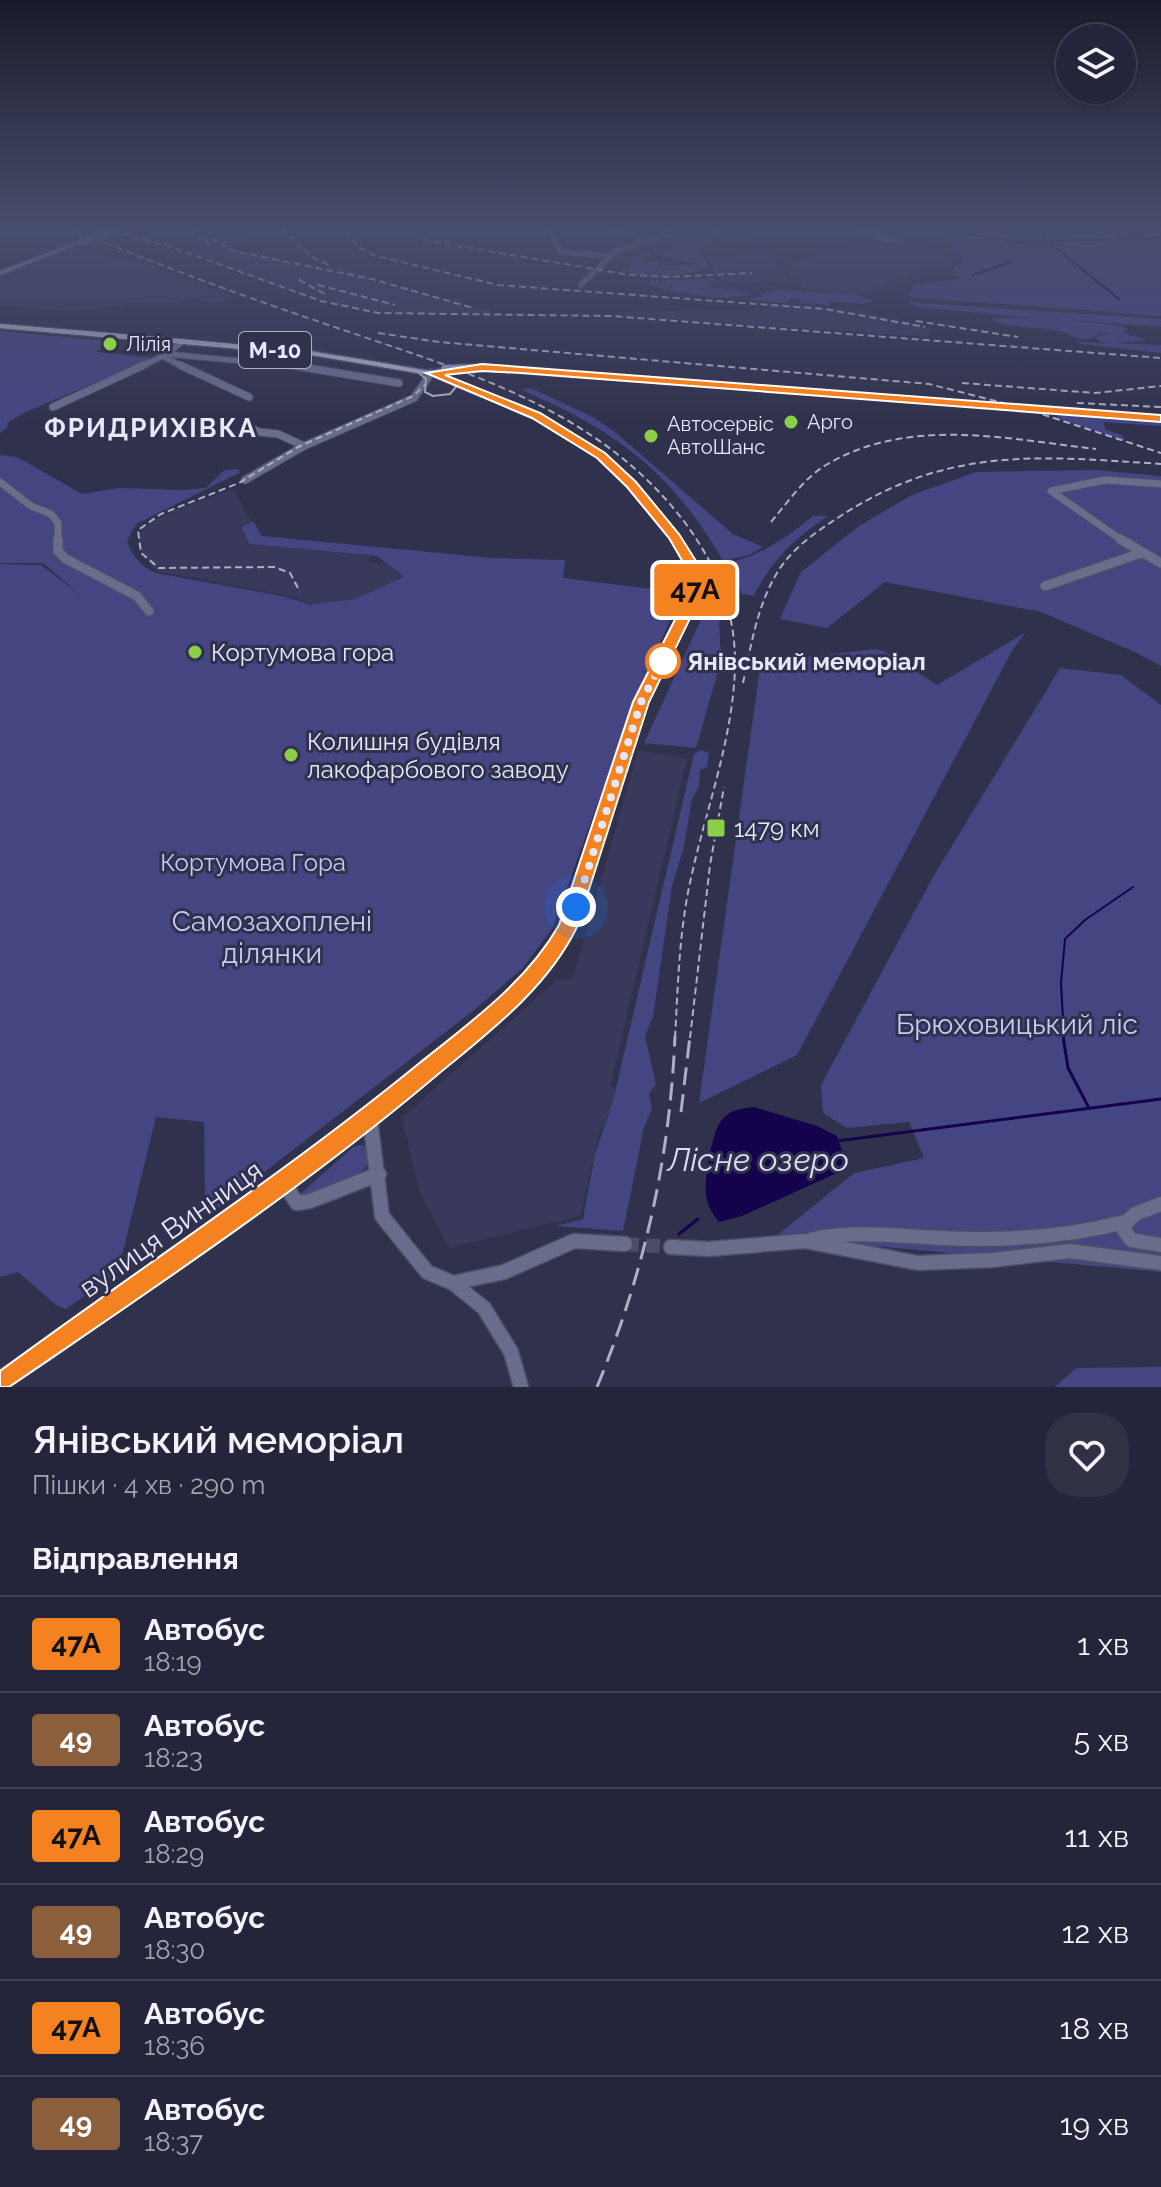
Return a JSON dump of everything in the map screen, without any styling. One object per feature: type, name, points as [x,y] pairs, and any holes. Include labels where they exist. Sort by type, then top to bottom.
[{"type":"main road","name":"М-10","points":[[1,327],[311,353],[431,373],[445,369],[482,368],[1161,418]]},
{"type":"main road","name":"вулиця Винниця","points":[[0,1380],[370,1118],[483,1025],[532,977],[553,953],[576,907],[641,702],[689,609],[696,579],[690,560],[674,536],[632,485],[601,455],[536,416],[431,373]]},
{"type":"street","points":[[53,407],[165,355],[182,342]]},
{"type":"street","points":[[165,355],[294,365],[399,383]]},
{"type":"street","points":[[165,355],[249,397]]},
{"type":"street","points":[[245,480],[304,446],[414,398],[431,373]]},
{"type":"street","points":[[245,425],[259,432],[278,434],[304,446]]},
{"type":"street","points":[[1161,484],[1126,479],[1087,480],[1051,491],[1141,553],[1161,563]]},
{"type":"street","points":[[0,482],[31,506],[51,514],[58,523],[58,551],[66,559],[137,596],[149,611]]},
{"type":"street","points":[[1045,586],[1141,553]]},
{"type":"street","points":[[370,1118],[379,1174],[378,1205],[382,1216],[427,1272],[453,1283],[484,1308],[511,1352],[521,1387]]},
{"type":"street","points":[[283,1182],[297,1203],[310,1201],[379,1174]]},
{"type":"street","points":[[671,1247],[709,1249],[805,1241],[831,1235],[974,1240],[1059,1235],[1099,1230],[1161,1204]]},
{"type":"street","points":[[1124,1222],[1122,1231],[1131,1240],[1161,1245]]},
{"type":"street","points":[[453,1283],[504,1272],[574,1241],[625,1244]]},
{"type":"street","points":[[805,1241],[918,1263],[992,1260],[1069,1251],[1161,1263]]},
{"type":"shaded area","points":[[0,292],[218,292],[235,298],[215,303],[189,298],[179,303],[128,302],[123,306],[70,311],[0,306]]},
{"type":"shaded area","points":[[294,292],[416,292],[490,310],[490,313],[395,314],[339,306]]},
{"type":"shaded area","points":[[816,292],[866,292],[857,295]]},
{"type":"shaded area","points":[[767,303],[859,310],[931,327],[929,337],[616,316],[617,312],[765,310]]},
{"type":"shaded area","points":[[233,489],[251,521],[240,527],[248,544],[371,556],[368,562],[387,564],[403,577],[381,611],[343,616],[289,596],[155,571],[138,545],[143,526],[177,509]]},
{"type":"shaded area","points":[[638,750],[687,759],[610,1087],[618,1089],[608,1128],[601,1127],[580,1216],[449,1248],[420,1192],[402,1118],[557,980],[573,979]]},
{"type":"green space","points":[[675,292],[743,292],[753,295],[719,298]]},
{"type":"green space","points":[[771,292],[804,292],[858,295],[873,301],[860,304],[829,301],[829,305],[800,303],[800,299],[792,298],[786,303],[749,300]]},
{"type":"green space","points":[[911,292],[1161,292],[1161,316],[909,297]]},
{"type":"green space","points":[[907,302],[1161,319],[1161,327],[1068,320],[1122,326],[1128,329],[1122,333],[1148,340],[1114,343],[1161,345],[1161,353],[1075,341],[1106,344],[1095,338],[1110,332],[1079,339],[1055,330],[1015,326],[991,318],[1031,318],[917,307]]},
{"type":"green space","points":[[0,331],[107,341],[97,352],[154,358],[26,412],[7,423],[8,427],[0,433]]},
{"type":"green space","points":[[531,388],[593,417],[615,432],[733,534],[763,547],[749,555],[723,561],[704,530],[662,478],[613,438],[522,390]]},
{"type":"green space","points":[[1060,413],[1133,420],[1160,419],[1161,426],[1103,422],[1106,430],[1122,435],[1126,441],[1057,418]]},
{"type":"green space","name":"Кортумова Гора","points":[[0,455],[17,457],[82,494],[119,488],[206,488],[223,471],[236,469],[241,472],[136,524],[127,541],[132,552],[141,564],[156,573],[287,597],[310,605],[355,599],[404,577],[377,556],[249,544],[241,527],[253,521],[262,536],[492,558],[565,560],[563,578],[659,590],[683,579],[678,592],[682,593],[635,700],[552,929],[522,969],[473,1011],[215,1210],[214,1207],[205,1214],[204,1122],[156,1117],[118,1272],[66,1309],[56,1305],[18,1272],[0,1277],[0,564],[41,565],[82,596],[43,563],[0,563]]},
{"type":"green space","points":[[1095,470],[1161,476],[1161,666],[1041,612],[885,582],[827,628],[780,619],[801,572],[859,526],[912,495],[976,472]]},
{"type":"green space","points":[[813,516],[828,516],[785,551],[753,596],[742,594],[731,562],[775,544]]},
{"type":"green space","points":[[703,615],[719,618],[721,661],[696,748],[644,743]]},
{"type":"green space","points":[[1026,632],[1013,649],[797,1055],[699,1103],[760,668],[796,658],[876,649],[937,685]]},
{"type":"green space","name":"Брюховицький ліс","points":[[1060,668],[1121,675],[1161,705],[1161,1272],[775,1237],[854,1173],[924,1158],[909,1122],[847,1128],[823,1113],[821,1085],[933,877]]},
{"type":"green space","points":[[701,750],[709,753],[707,767],[700,770],[699,787],[692,799],[684,846],[672,886],[653,1017],[645,1036],[656,1085],[649,1093],[652,1109],[644,1127],[623,1231],[556,1226],[583,1219],[595,1154],[612,1105],[694,754]]},
{"type":"green space","points":[[366,1146],[371,1160],[358,1175],[329,1190],[299,1195],[353,1147]]},
{"type":"green space","points":[[1161,1367],[1161,1387],[1055,1387],[1076,1368]]},
{"type":"water","name":"Лісне озеро","points":[[754,1107],[817,1126],[837,1136],[848,1168],[742,1216],[719,1222],[710,1209],[706,1194],[707,1167],[715,1135],[728,1114]]},
{"type":"waterway","points":[[1110,292],[1119,299]]},
{"type":"waterway","points":[[1064,1038],[1061,983],[1065,939],[1085,920],[1133,887]]},
{"type":"waterway","points":[[1063,1036],[1068,1068],[1088,1106]]},
{"type":"waterway","points":[[837,1141],[1161,1099]]},
{"type":"waterway","points":[[679,1234],[698,1219]]},
{"type":"tunnel","points":[[625,1244],[671,1247]]},
{"type":"tram line","points":[[0,325],[318,354],[384,364],[432,375],[456,387],[450,394],[433,396],[425,392],[426,379],[418,372],[312,354],[0,327]]},
{"type":"railway","points":[[234,292],[471,375],[566,420],[610,448],[650,483],[686,524],[707,557],[728,610],[735,667],[724,747],[687,898],[675,1038]]},
{"type":"railway","points":[[295,292],[321,301],[378,313],[611,316],[1161,358]]},
{"type":"railway","points":[[321,292],[325,294]]},
{"type":"railway","points":[[344,292],[395,305]]},
{"type":"railway","points":[[416,292],[473,308]]},
{"type":"railway","points":[[590,292],[825,309],[925,327]]},
{"type":"railway","points":[[916,321],[1018,337]]},
{"type":"railway","points":[[378,333],[439,342],[929,384],[1023,408],[1161,453]]},
{"type":"railway","points":[[962,383],[1095,393],[1161,386]]},
{"type":"railway","points":[[298,588],[290,573],[274,567],[159,568],[141,553],[138,530],[161,514],[239,483],[298,447],[413,396],[426,384]]},
{"type":"railway","points":[[1077,403],[1161,407]]},
{"type":"railway","points":[[771,522],[818,470],[857,450],[890,440],[958,435],[1096,449]]},
{"type":"railway","points":[[743,683],[760,613],[770,586],[783,564],[813,535],[879,494],[956,467],[995,461],[1074,459],[1161,464]]},
{"type":"railway","points":[[690,1038],[710,865],[724,787]]},
{"type":"railway","points":[[597,1387],[628,1301],[652,1215],[667,1127],[675,1036]]},
{"type":"railway","points":[[681,1112],[690,1036]]},
{"type":"bus line","name":"47А","points":[[0,1380],[216,1230],[370,1118],[483,1025],[553,953],[568,927],[641,702],[677,636],[694,596],[694,569],[674,536],[632,485],[601,455],[551,423],[431,373],[445,369],[521,369],[1161,418]]},
{"type":"place","name":"Лілія","points":[[110,344]]},
{"type":"place","name":"Арго","points":[[791,422]]},
{"type":"place","name":"Автосервіс АвтоШанс","points":[[651,436]]},
{"type":"place","name":"Кортумова гора","points":[[195,652]]},
{"type":"place","name":"Янівський меморіал","points":[[663,661]]},
{"type":"place","name":"Колишня будівля лакофарбового заводу","points":[[291,755]]},
{"type":"place","name":"1479 км","points":[[716,828]]},
{"type":"district","name":"ФРИДРИХІВКА","points":[[151,428]]},
{"type":"route","points":[[576,907],[641,702],[666,655],[663,661]]},
{"type":"park label","name":"Самозахоплені ділянки","points":[[272,937]]}]
